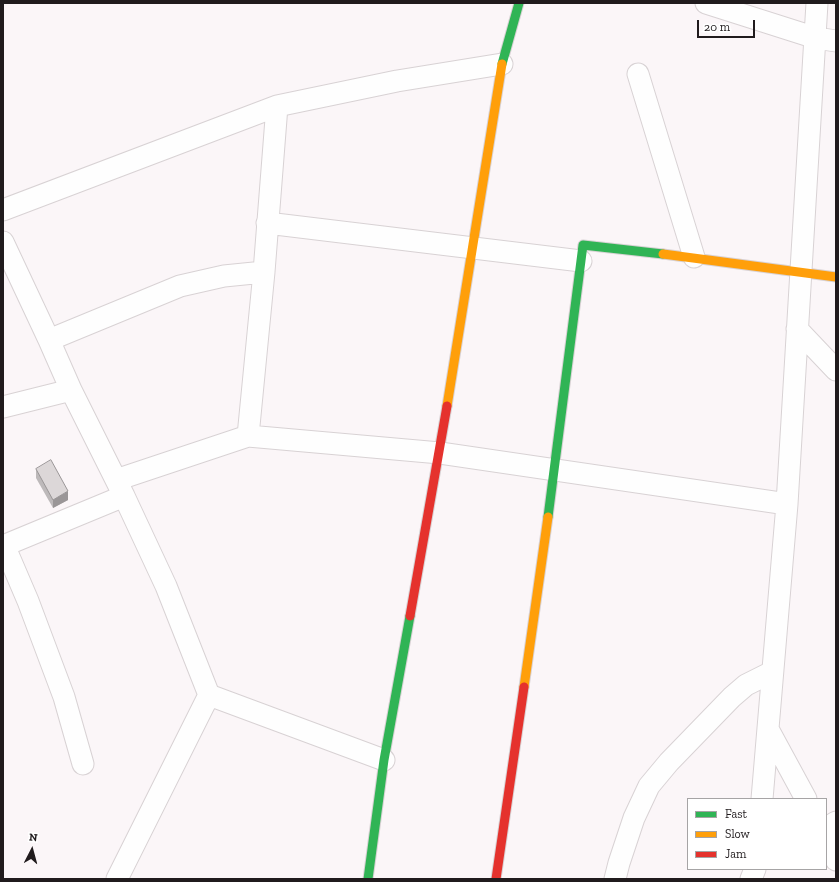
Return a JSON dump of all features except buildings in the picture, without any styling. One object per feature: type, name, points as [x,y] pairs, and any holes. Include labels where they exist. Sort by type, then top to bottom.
[{"type":"street","points":[[368,879],[384,760],[440,453],[502,64],[519,3]]},
{"type":"street","points":[[706,3],[734,7],[816,38],[836,41]]},
{"type":"street","points":[[762,798],[787,504],[817,3]]},
{"type":"street","points":[[3,210],[278,106],[397,81],[502,64]]},
{"type":"street","points":[[638,74],[694,257]]},
{"type":"street","points":[[248,436],[278,106]]},
{"type":"street","points":[[267,223],[581,261]]},
{"type":"street","points":[[3,242],[50,340],[71,390],[120,488],[166,586],[209,695],[117,879]]},
{"type":"street","points":[[496,879],[555,470],[583,244],[836,276]]},
{"type":"street","points":[[50,340],[180,286],[224,276],[264,272]]},
{"type":"street","points":[[797,329],[836,370]]},
{"type":"street","points":[[3,407],[71,390]]},
{"type":"street","points":[[83,764],[64,697],[28,601],[3,546],[120,488],[248,436],[440,453],[787,504]]},
{"type":"street","points":[[615,879],[634,818],[649,786],[669,762],[746,684],[772,672]]},
{"type":"street","points":[[209,695],[384,760]]},
{"type":"street","points":[[768,729],[805,798]]},
{"type":"street","points":[[827,827],[836,822]]},
{"type":"street","points":[[827,839],[836,860]]},
{"type":"traffic: fast","points":[[502,64],[519,3]]},
{"type":"traffic: fast","points":[[548,517],[583,245],[663,254]]},
{"type":"traffic: fast","points":[[368,879],[384,760],[410,616]]},
{"type":"traffic: slow","points":[[447,406],[502,64]]},
{"type":"traffic: slow","points":[[663,254],[836,277]]},
{"type":"traffic: slow","points":[[524,687],[548,517]]},
{"type":"traffic: jam","points":[[410,616],[447,406]]},
{"type":"traffic: jam","points":[[496,879],[524,687]]}]
